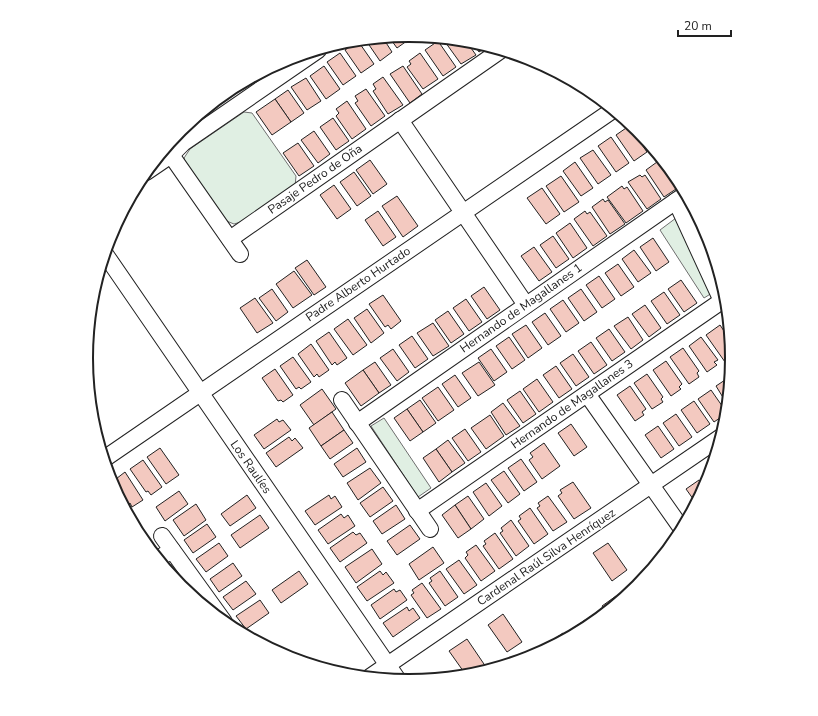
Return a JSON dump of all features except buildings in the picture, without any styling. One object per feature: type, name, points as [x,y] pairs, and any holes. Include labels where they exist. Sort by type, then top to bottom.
[{"type":"street","name":"Pasaje Pedro de Oña","points":[[230,239],[495,54]]},
{"type":"street","points":[[163,160],[183,142],[302,61]]},
{"type":"street","name":"Padre Alberto Hurtado","points":[[109,456],[608,113]]},
{"type":"street","points":[[400,120],[526,305]]},
{"type":"street","points":[[170,155],[240,254]]},
{"type":"street","points":[[681,197],[713,274]]},
{"type":"street","name":"Hernando de Magallanes 1","points":[[357,423],[681,197]]},
{"type":"street","name":"Los Raulíes","points":[[109,260],[394,673]]},
{"type":"street","name":"Hernando de Magallanes 3","points":[[417,511],[720,302]]},
{"type":"street","points":[[587,394],[678,524]]},
{"type":"street","points":[[342,400],[430,529]]},
{"type":"street","name":"Cardenal Raúl Silva Henríquez","points":[[378,672],[713,442]]},
{"type":"street","points":[[162,536],[211,604]]},
{"type":"street","points":[[163,556],[172,550]]},
{"type":"green space","points":[[244,112],[252,113],[296,176],[295,187],[244,221],[234,224],[224,220],[187,167],[184,158],[190,149]]},
{"type":"green space","points":[[676,218],[712,293],[704,298],[660,230]]},
{"type":"green space","points":[[384,418],[431,488],[418,497],[371,426]]},
{"type":"green space","points":[[172,564],[179,574],[171,566]]}]
